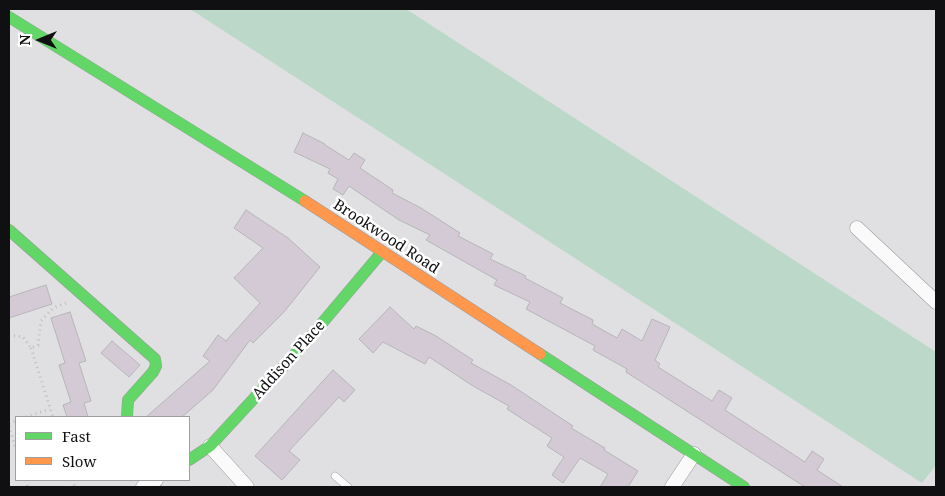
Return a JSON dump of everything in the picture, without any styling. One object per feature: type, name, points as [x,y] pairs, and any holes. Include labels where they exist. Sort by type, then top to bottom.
[{"type":"street","name":"Brookwood Road","points":[[9,17],[277,183],[744,487]]},
{"type":"street","points":[[857,228],[936,302]]},
{"type":"street","points":[[9,230],[155,359],[156,366],[153,372],[128,400],[127,416]]},
{"type":"street","name":"Addison Place","points":[[190,459],[210,446],[307,340],[382,252]]},
{"type":"street","points":[[210,446],[247,487]]},
{"type":"street","points":[[672,487],[694,454]]},
{"type":"street","points":[[143,487],[154,481]]},
{"type":"lane","points":[[335,476],[348,487]]},
{"type":"path","points":[[31,348],[38,345],[41,321],[53,308],[67,302],[77,290]]},
{"type":"path","points":[[9,334],[23,338],[31,348],[53,416]]},
{"type":"path","points":[[29,416],[50,409]]},
{"type":"path","points":[[9,425],[15,446]]},
{"type":"green space","points":[[190,9],[406,9],[936,352],[936,465],[922,483]]},
{"type":"building","points":[[303,133],[325,144],[349,160],[354,153],[365,160],[360,168],[393,190],[392,193],[421,208],[460,233],[458,236],[493,254],[490,259],[526,276],[525,278],[563,298],[560,303],[593,320],[592,324],[617,338],[622,329],[642,341],[652,319],[670,327],[655,360],[660,364],[658,367],[712,401],[719,390],[732,398],[725,410],[805,462],[812,451],[824,459],[817,470],[843,487],[805,487],[626,372],[627,369],[593,350],[595,346],[526,309],[530,302],[494,285],[497,280],[426,240],[430,235],[399,220],[349,186],[343,195],[333,189],[338,179],[328,173],[330,169],[294,152]]},
{"type":"building","points":[[246,210],[288,238],[320,267],[284,312],[253,343],[250,340],[213,390],[183,416],[147,416],[210,361],[203,356],[218,335],[226,341],[260,303],[234,278],[263,248],[234,228]]},
{"type":"building","points":[[46,285],[52,304],[9,318],[9,297]]},
{"type":"building","points":[[390,307],[414,329],[416,326],[436,336],[473,360],[471,363],[511,385],[573,426],[571,428],[605,448],[604,450],[638,471],[628,487],[600,487],[608,474],[580,458],[563,483],[552,475],[564,457],[547,446],[552,438],[507,409],[509,406],[473,386],[429,357],[425,364],[383,342],[373,353],[359,339]]},
{"type":"building","points":[[70,312],[86,361],[79,363],[91,401],[84,403],[88,416],[67,416],[63,405],[71,402],[59,365],[65,363],[51,318]]},
{"type":"building","points":[[112,341],[140,365],[129,377],[101,353]]},
{"type":"building","points":[[333,370],[355,390],[344,402],[339,397],[289,451],[300,460],[282,480],[255,456]]},
{"type":"traffic: fast","points":[[9,17],[305,201]]},
{"type":"traffic: fast","points":[[9,230],[155,359],[156,366],[153,372],[128,400],[127,416]]},
{"type":"traffic: fast","points":[[190,459],[210,446],[307,341],[382,252]]},
{"type":"traffic: fast","points":[[540,354],[744,487]]},
{"type":"traffic: slow","points":[[305,201],[540,354]]}]
